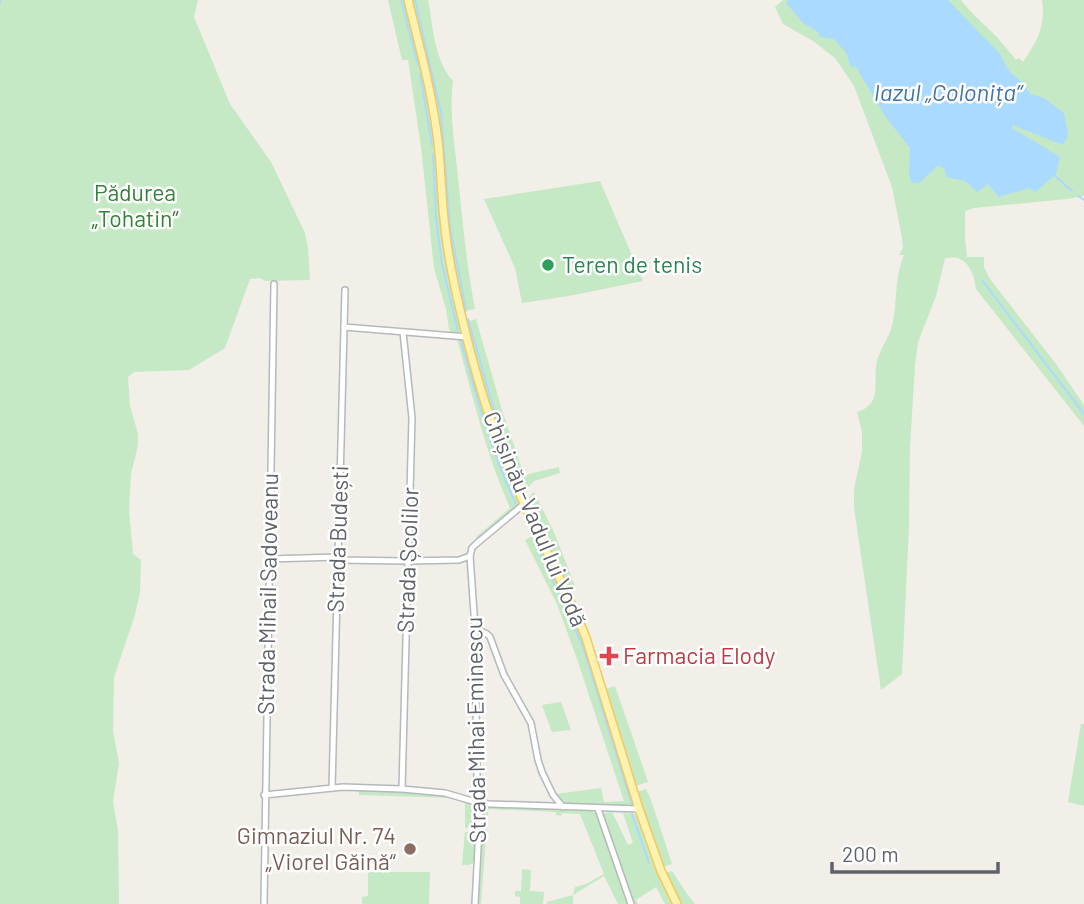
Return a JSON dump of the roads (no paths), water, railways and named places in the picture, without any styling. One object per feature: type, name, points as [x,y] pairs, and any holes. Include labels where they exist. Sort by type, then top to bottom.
[{"type":"main road","name":"Chișinău-Vadul lui Vodă","points":[[408,0],[438,138],[452,273],[467,337],[495,433],[524,504],[586,638],[639,809],[661,871],[677,904]]},
{"type":"street","name":"Strada Mihail Sadoveanu","points":[[264,904],[274,284]]},
{"type":"street","name":"Strada Budești","points":[[331,788],[345,290]]},
{"type":"street","points":[[344,327],[467,337]]},
{"type":"street","name":"Strada Școlilor","points":[[402,789],[412,418],[403,332]]},
{"type":"street","points":[[269,559],[459,560],[470,556],[472,548],[524,504]]},
{"type":"street","name":"Strada Mihai Eminescu","points":[[470,556],[475,628],[480,830],[475,904]]},
{"type":"street","points":[[475,628],[490,637],[504,675],[531,723],[542,772],[563,807]]},
{"type":"street","points":[[264,795],[343,787],[402,789],[445,793],[479,803],[639,809]]},
{"type":"street","points":[[598,809],[631,904]]},
{"type":"water","name":"Iazul „Colonița”","points":[[787,0],[948,0],[1000,54],[1009,71],[1025,85],[1030,94],[1044,98],[1064,113],[1068,135],[1063,145],[1012,125],[1012,128],[1060,157],[1056,174],[1035,192],[1029,188],[999,197],[988,184],[977,192],[965,181],[946,177],[945,169],[938,166],[919,183],[912,183],[909,175],[910,148],[885,116],[856,67],[850,66],[847,54],[834,39],[820,37],[818,32],[803,23],[787,4]]},
{"type":"waterway","points":[[401,0],[418,65]]},
{"type":"waterway","points":[[415,0],[441,113],[450,226],[466,311]]},
{"type":"waterway","points":[[420,74],[432,145]]},
{"type":"waterway","points":[[433,154],[436,217],[442,264],[458,331]]},
{"type":"waterway","points":[[1054,175],[1072,191]]},
{"type":"waterway","points":[[1078,196],[1084,200]]},
{"type":"waterway","points":[[982,280],[1084,414]]},
{"type":"waterway","points":[[468,319],[498,424],[521,486]]},
{"type":"waterway","points":[[461,341],[492,444],[516,504]]},
{"type":"waterway","points":[[534,540],[582,644],[632,805]]},
{"type":"waterway","points":[[632,814],[649,863]]},
{"type":"place","name":"Teren de tenis","points":[[548,265]]},
{"type":"place","name":"Farmacia Elody","points":[[609,656]]},
{"type":"place","name":"Gimnaziul Nr. 74 „Viorel Găină“","points":[[410,849]]},
{"type":"park label","name":"Pădurea „Tohatin”","points":[[135,206]]}]
